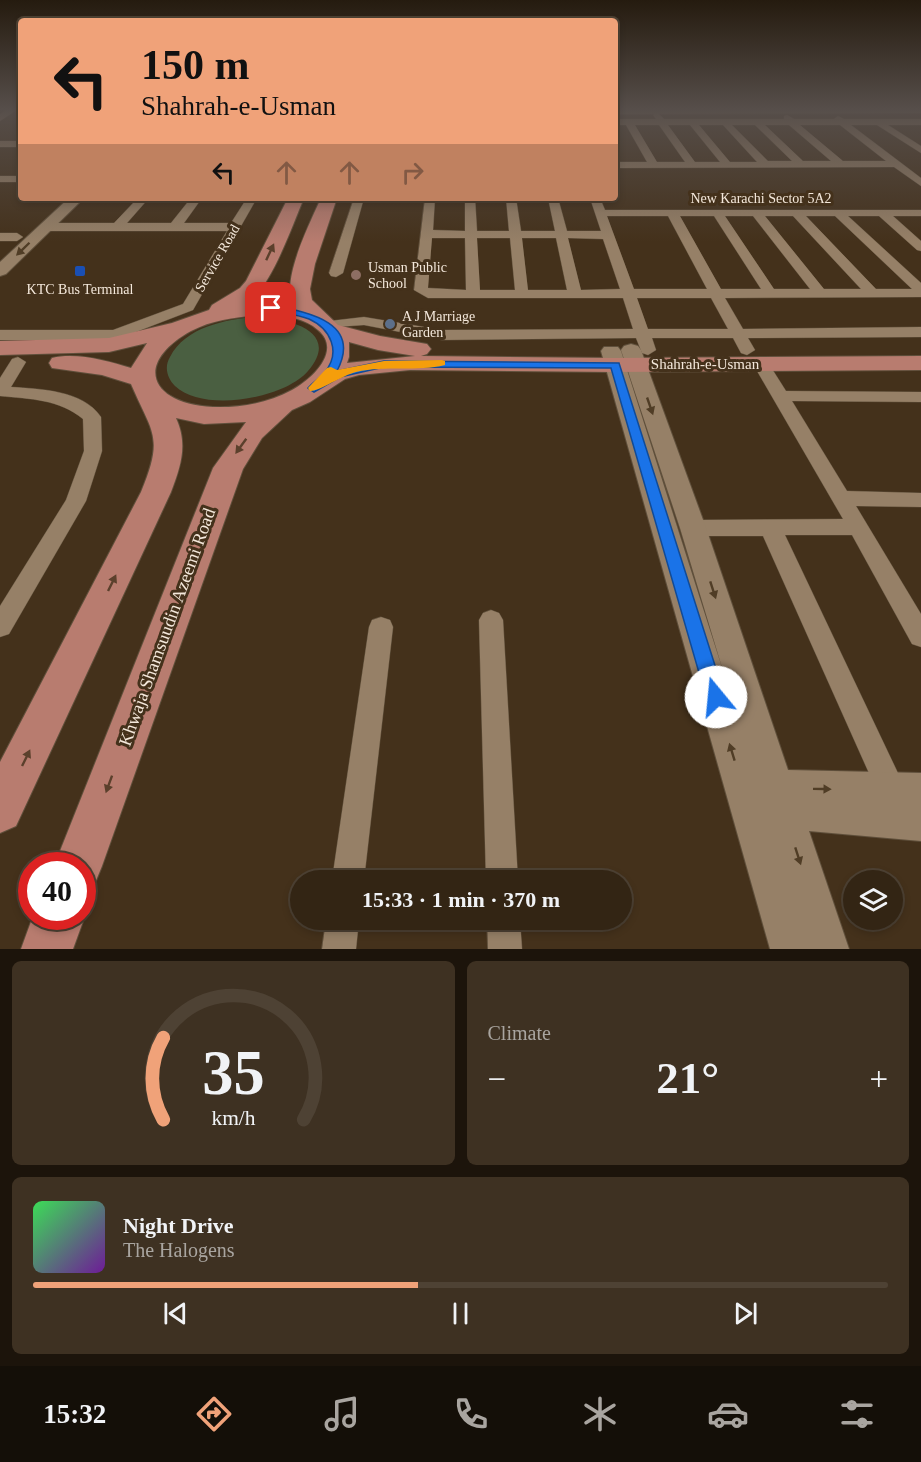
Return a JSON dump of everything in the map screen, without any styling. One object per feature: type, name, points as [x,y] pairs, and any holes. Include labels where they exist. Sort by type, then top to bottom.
[{"type":"main road","points":[[0,810],[156,492],[166,467],[171,447],[168,429],[145,386],[144,365],[151,351],[164,338],[235,303],[256,282],[295,201]]},
{"type":"main road","points":[[314,388],[330,373],[338,358],[339,343],[329,327],[306,306],[299,296],[300,280],[328,201]]},
{"type":"main road","name":"Shahrah-e-Usman","points":[[191,323],[224,312],[271,308],[312,316],[329,327],[378,343],[412,348],[631,352]]},
{"type":"main road","points":[[6,358],[109,345],[191,323]]},
{"type":"main road","name":"Shahrah-e-Usman","points":[[748,349],[921,363]]},
{"type":"main road","name":"Shahrah-e-Usman","points":[[282,405],[336,374],[384,364],[631,352],[921,349]]},
{"type":"main road","points":[[6,358],[105,368],[145,386],[160,403],[202,416],[238,415],[282,405]]},
{"type":"main road","name":"Khwaja Shamsuudin Azeemi Road","points":[[83,852],[228,468],[252,432],[282,405]]},
{"type":"main road","points":[[47,949],[54,930]]},
{"type":"street","points":[[647,153],[654,165]]},
{"type":"street","points":[[684,153],[692,165]]},
{"type":"street","points":[[718,153],[727,164]]},
{"type":"street","points":[[755,153],[765,164]]},
{"type":"street","points":[[789,153],[800,164]]},
{"type":"street","points":[[828,153],[840,164]]},
{"type":"street","points":[[882,153],[921,183]]},
{"type":"street","points":[[618,163],[896,164]]},
{"type":"street","points":[[2,181],[18,178]]},
{"type":"street","points":[[0,252],[57,201]]},
{"type":"street","points":[[0,271],[74,201]]},
{"type":"street","points":[[117,227],[141,201]]},
{"type":"street","points":[[174,228],[195,201]]},
{"type":"street","name":"Service Road","points":[[0,335],[115,335],[181,310],[192,303],[250,201]]},
{"type":"street","points":[[336,273],[358,201]]},
{"type":"street","points":[[430,201],[421,290],[428,294],[921,291]]},
{"type":"street","points":[[470,201],[473,294]]},
{"type":"street","points":[[511,201],[522,294]]},
{"type":"street","points":[[554,201],[574,294]]},
{"type":"street","points":[[596,201],[627,294],[631,352],[763,798],[828,949]]},
{"type":"street","name":"New Karachi Sector 5A2","points":[[600,213],[921,213]]},
{"type":"street","points":[[672,213],[715,293],[748,349],[780,396],[921,636]]},
{"type":"street","points":[[717,213],[770,293]]},
{"type":"street","points":[[756,213],[820,293]]},
{"type":"street","points":[[796,213],[872,293]]},
{"type":"street","points":[[838,213],[921,291]]},
{"type":"street","points":[[882,213],[921,247]]},
{"type":"street","points":[[45,227],[234,228]]},
{"type":"street","points":[[425,234],[608,235]]},
{"type":"street","points":[[0,237],[17,237]]},
{"type":"street","points":[[329,327],[364,321],[442,335],[631,352],[748,349],[921,332]]},
{"type":"street","points":[[631,352],[693,528],[763,798],[791,949]]},
{"type":"street","points":[[0,627],[76,501],[93,452],[92,417],[80,406],[64,398],[0,391],[6,358]]},
{"type":"street","points":[[780,396],[921,397]]},
{"type":"street","points":[[841,498],[921,500]]},
{"type":"street","points":[[770,527],[914,812]]},
{"type":"street","points":[[693,528],[858,527]]},
{"type":"street","points":[[491,620],[502,870]]},
{"type":"street","points":[[349,870],[381,627]]},
{"type":"street","points":[[763,798],[914,812]]},
{"type":"street","points":[[339,949],[342,930]]},
{"type":"street","points":[[505,930],[506,949]]},
{"type":"green space","points":[[258,316],[296,324],[315,337],[319,346],[317,357],[308,371],[297,381],[263,395],[223,401],[188,394],[172,383],[167,372],[168,361],[186,338],[208,326]]},
{"type":"slow traffic","points":[[331,371],[314,388],[336,374],[357,368],[384,364],[442,363]]},
{"type":"place","name":"KTC Bus Terminal","points":[[80,271]]},
{"type":"place","name":"Usman Public School","points":[[356,275]]},
{"type":"place","name":"A J Marriage Garden","points":[[390,324]]},
{"type":"route","points":[[271,308],[312,316],[332,330],[339,343],[338,358],[330,373],[314,388],[336,374],[384,364],[615,365],[716,697]]}]
